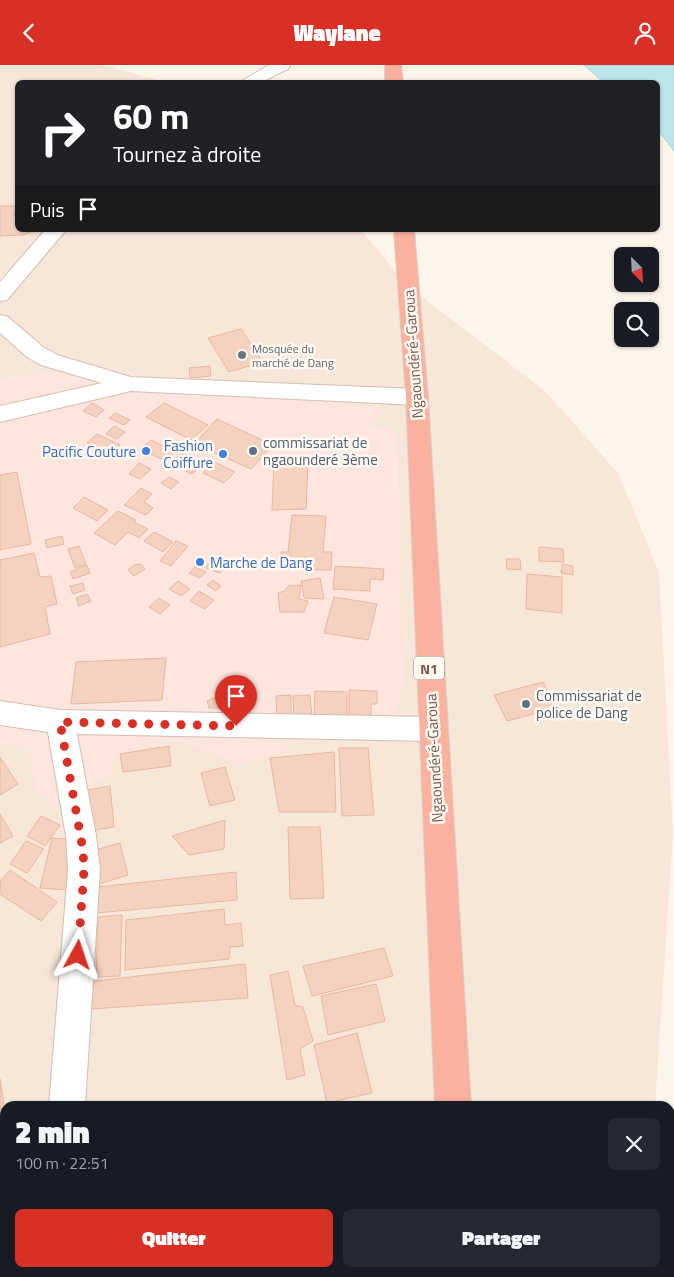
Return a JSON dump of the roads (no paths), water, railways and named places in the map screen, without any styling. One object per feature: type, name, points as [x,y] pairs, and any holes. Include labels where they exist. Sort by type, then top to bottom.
[{"type":"highway","points":[[392,65],[394,80]]},
{"type":"highway","name":"Ngaoundéré-Garoua","points":[[404,232],[416,397],[453,1101]]},
{"type":"street","points":[[252,80],[282,65]]},
{"type":"street","points":[[0,295],[54,232]]},
{"type":"street","points":[[0,322],[35,352],[49,361],[131,385],[416,397]]},
{"type":"street","points":[[0,414],[131,385]]},
{"type":"street","points":[[0,713],[60,722],[432,729]]},
{"type":"street","points":[[60,722],[81,836],[84,870],[67,1101]]},
{"type":"water","points":[[584,65],[674,65],[674,151],[660,133],[660,80],[601,80]]},
{"type":"place","name":"Mosquée du marché de Dang","points":[[242,355]]},
{"type":"place","name":"Pacific Couture","points":[[146,451]]},
{"type":"place","name":"commissariat de ngaounderé 3ème","points":[[253,451]]},
{"type":"place","name":"Fashion Coiffure","points":[[223,454]]},
{"type":"place","name":"Marche de Dang","points":[[200,562]]},
{"type":"place","name":"Commissariat de police de Dang","points":[[526,704]]}]
